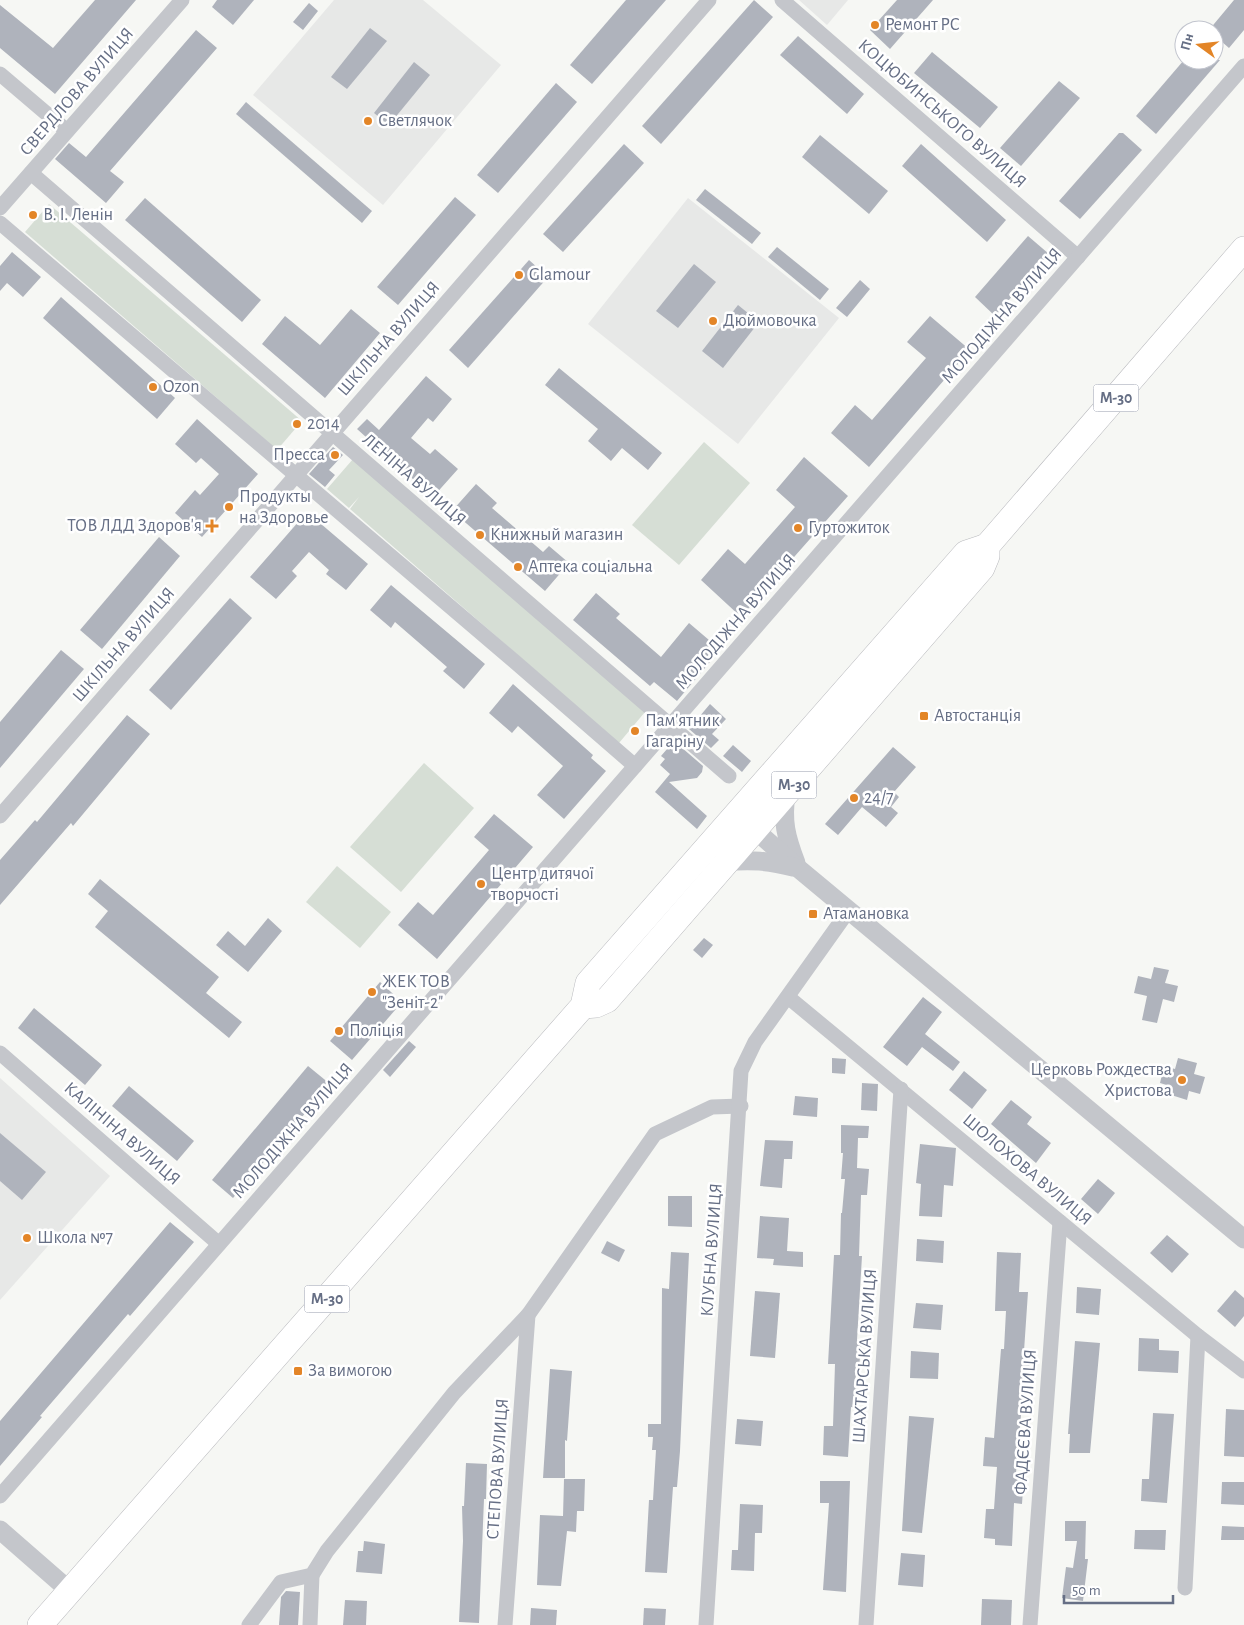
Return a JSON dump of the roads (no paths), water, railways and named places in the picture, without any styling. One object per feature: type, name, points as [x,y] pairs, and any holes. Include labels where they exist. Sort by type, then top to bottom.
[{"type":"highway","name":"М-30","points":[[40,1625],[583,1006],[596,1005],[607,1000],[723,854],[746,821],[774,795],[982,568],[987,556],[987,546],[1244,249]]},
{"type":"street","name":"СВЕРДЛОВА ВУЛИЦЯ","points":[[0,208],[182,0]]},
{"type":"street","name":"ШКІЛЬНА ВУЛИЦЯ","points":[[0,816],[709,0]]},
{"type":"street","name":"КОЦЮБИНСЬКОГО ВУЛИЦЯ","points":[[782,0],[1078,257]]},
{"type":"street","name":"МОЛОДІЖНА ВУЛИЦЯ","points":[[0,1496],[1244,66]]},
{"type":"street","points":[[0,74],[67,131]]},
{"type":"street","name":"ЛЕНІНА ВУЛИЦЯ","points":[[31,173],[729,776]]},
{"type":"street","points":[[0,223],[635,766]]},
{"type":"street","points":[[774,795],[784,813],[786,839],[799,869]]},
{"type":"street","points":[[746,821],[799,869],[1244,1239]]},
{"type":"street","points":[[723,854],[771,861],[799,869]]},
{"type":"street","name":"КЛУБНА ВУЛИЦЯ","points":[[706,1625],[741,1106],[741,1071],[755,1042],[849,910]]},
{"type":"street","name":"ШОЛОХОВА ВУЛИЦЯ","points":[[788,997],[1198,1336],[1244,1371]]},
{"type":"street","name":"КАЛІНІНА ВУЛИЦЯ","points":[[0,1053],[219,1244]]},
{"type":"street","name":"ШАХТАРСЬКА ВУЛИЦЯ","points":[[866,1625],[901,1089]]},
{"type":"street","points":[[310,1625],[312,1575],[327,1551],[454,1393],[528,1315],[655,1134],[712,1107],[741,1106]]},
{"type":"street","name":"ФАДЄЄВА ВУЛИЦЯ","points":[[1030,1625],[1060,1222]]},
{"type":"street","name":"СТЕПОВА ВУЛИЦЯ","points":[[505,1625],[528,1315]]},
{"type":"street","points":[[1185,1588],[1198,1336]]},
{"type":"street","points":[[0,1530],[70,1592]]},
{"type":"street","points":[[249,1625],[281,1582],[312,1575]]},
{"type":"place","name":"Ремонт PC","points":[[875,25]]},
{"type":"place","name":"Светлячок","points":[[368,121]]},
{"type":"place","name":"В. І. Ленін","points":[[33,215]]},
{"type":"place","name":"Glamour","points":[[519,275]]},
{"type":"place","name":"Дюймовочка","points":[[713,321]]},
{"type":"place","name":"Ozon","points":[[153,387]]},
{"type":"place","name":"2014","points":[[297,424]]},
{"type":"place","name":"Пресса","points":[[335,455]]},
{"type":"place","name":"Продукты на Здоровье","points":[[229,507]]},
{"type":"place","name":"ТОВ ЛДД Здоров'я","points":[[212,526]]},
{"type":"place","name":"Гуртожиток","points":[[798,528]]},
{"type":"place","name":"Книжный магазин","points":[[480,535]]},
{"type":"place","name":"Аптека соціальна","points":[[518,567]]},
{"type":"place","name":"Автостанція","points":[[924,716]]},
{"type":"place","name":"Пам'ятник Гагаріну","points":[[635,731]]},
{"type":"place","name":"24/7","points":[[854,798]]},
{"type":"place","name":"Центр дитячої творчості","points":[[481,884]]},
{"type":"place","name":"Атамановка","points":[[813,914]]},
{"type":"place","name":"ЖЕК ТОВ \"Зеніт-2\"","points":[[372,992]]},
{"type":"place","name":"Поліція","points":[[339,1031]]},
{"type":"place","name":"Церковь Рождества Христова","points":[[1182,1080]]},
{"type":"place","name":"Школа №7","points":[[27,1238]]},
{"type":"place","name":"За вимогою","points":[[298,1371]]}]
